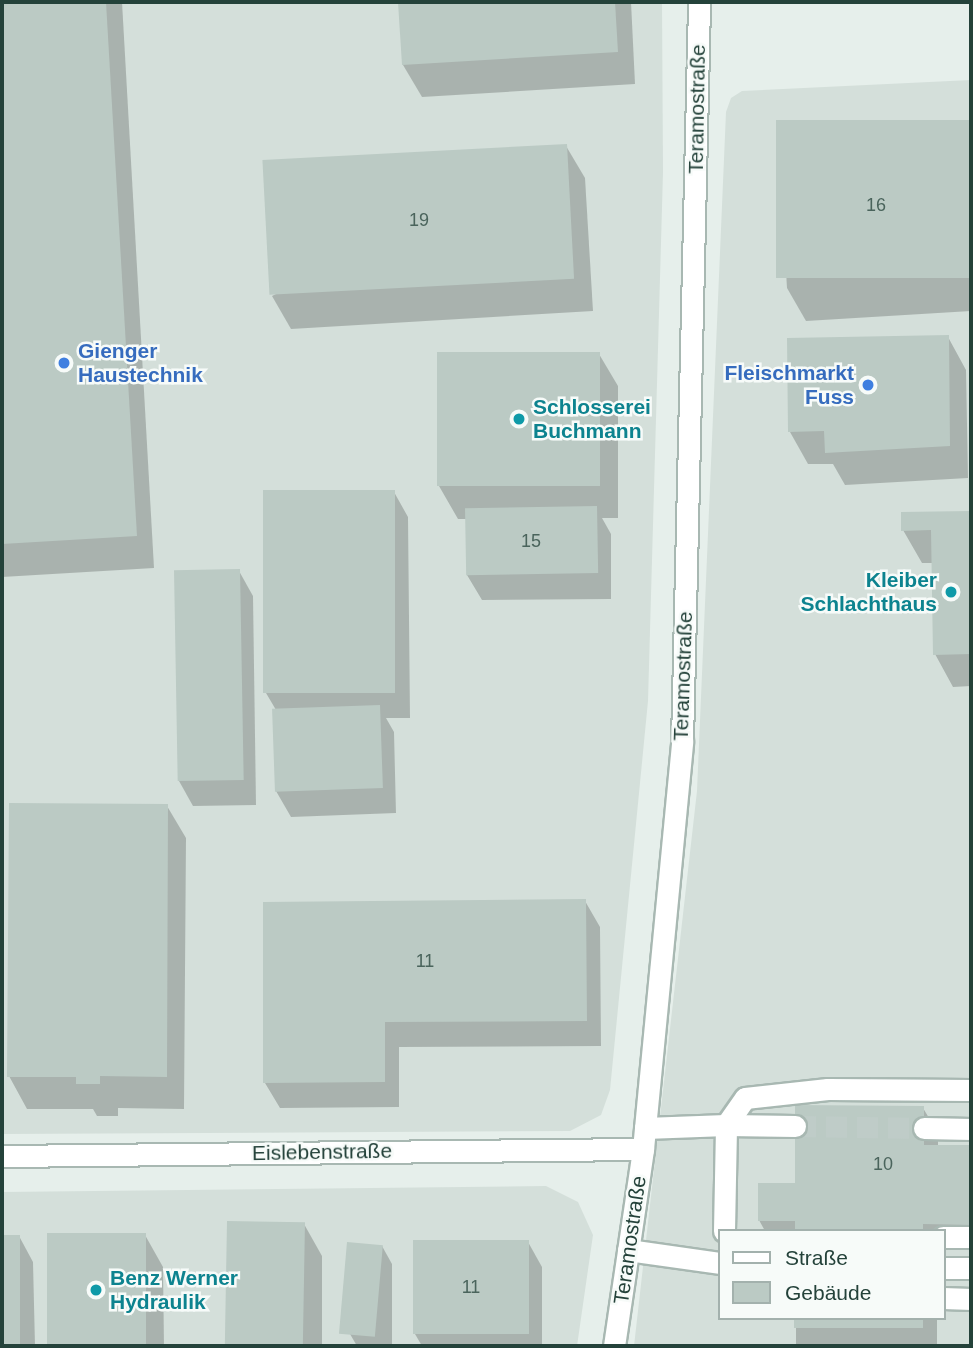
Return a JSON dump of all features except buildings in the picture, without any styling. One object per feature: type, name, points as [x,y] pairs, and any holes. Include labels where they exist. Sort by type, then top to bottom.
[{"type":"street","name":"Teramostraße","points":[[614,1346],[644,1139],[682,742],[699,2]]},
{"type":"street","points":[[724,1229],[726,1125],[745,1098],[828,1089],[971,1090]]},
{"type":"street","name":"Eislebenstraße","points":[[2,1156],[644,1139],[726,1125],[795,1126]]},
{"type":"street","points":[[924,1128],[971,1129]]},
{"type":"street","points":[[945,1237],[971,1237]]},
{"type":"street","points":[[628,1250],[718,1263]]},
{"type":"street","points":[[945,1268],[971,1268]]},
{"type":"street","points":[[945,1298],[971,1299]]},
{"type":"shaded area","points":[[2,2],[662,2],[663,172],[648,701],[610,1090],[601,1115],[570,1131],[2,1134]]},
{"type":"shaded area","points":[[971,80],[971,1346],[634,1346],[697,791],[726,112],[731,98],[742,91]]},
{"type":"shaded area","points":[[546,1186],[578,1202],[593,1235],[577,1346],[2,1346],[2,1192]]},
{"type":"tunnel","points":[[795,1126],[924,1128]]},
{"type":"place","name":"Gienger Haustechnik","points":[[64,363]]},
{"type":"place","name":"Fleischmarkt Fuss","points":[[868,385]]},
{"type":"place","name":"Schlosserei Buchmann","points":[[519,419]]},
{"type":"place","name":"Kleiber Schlachthaus","points":[[951,592]]},
{"type":"place","name":"Benz Werner Hydraulik","points":[[96,1290]]}]
